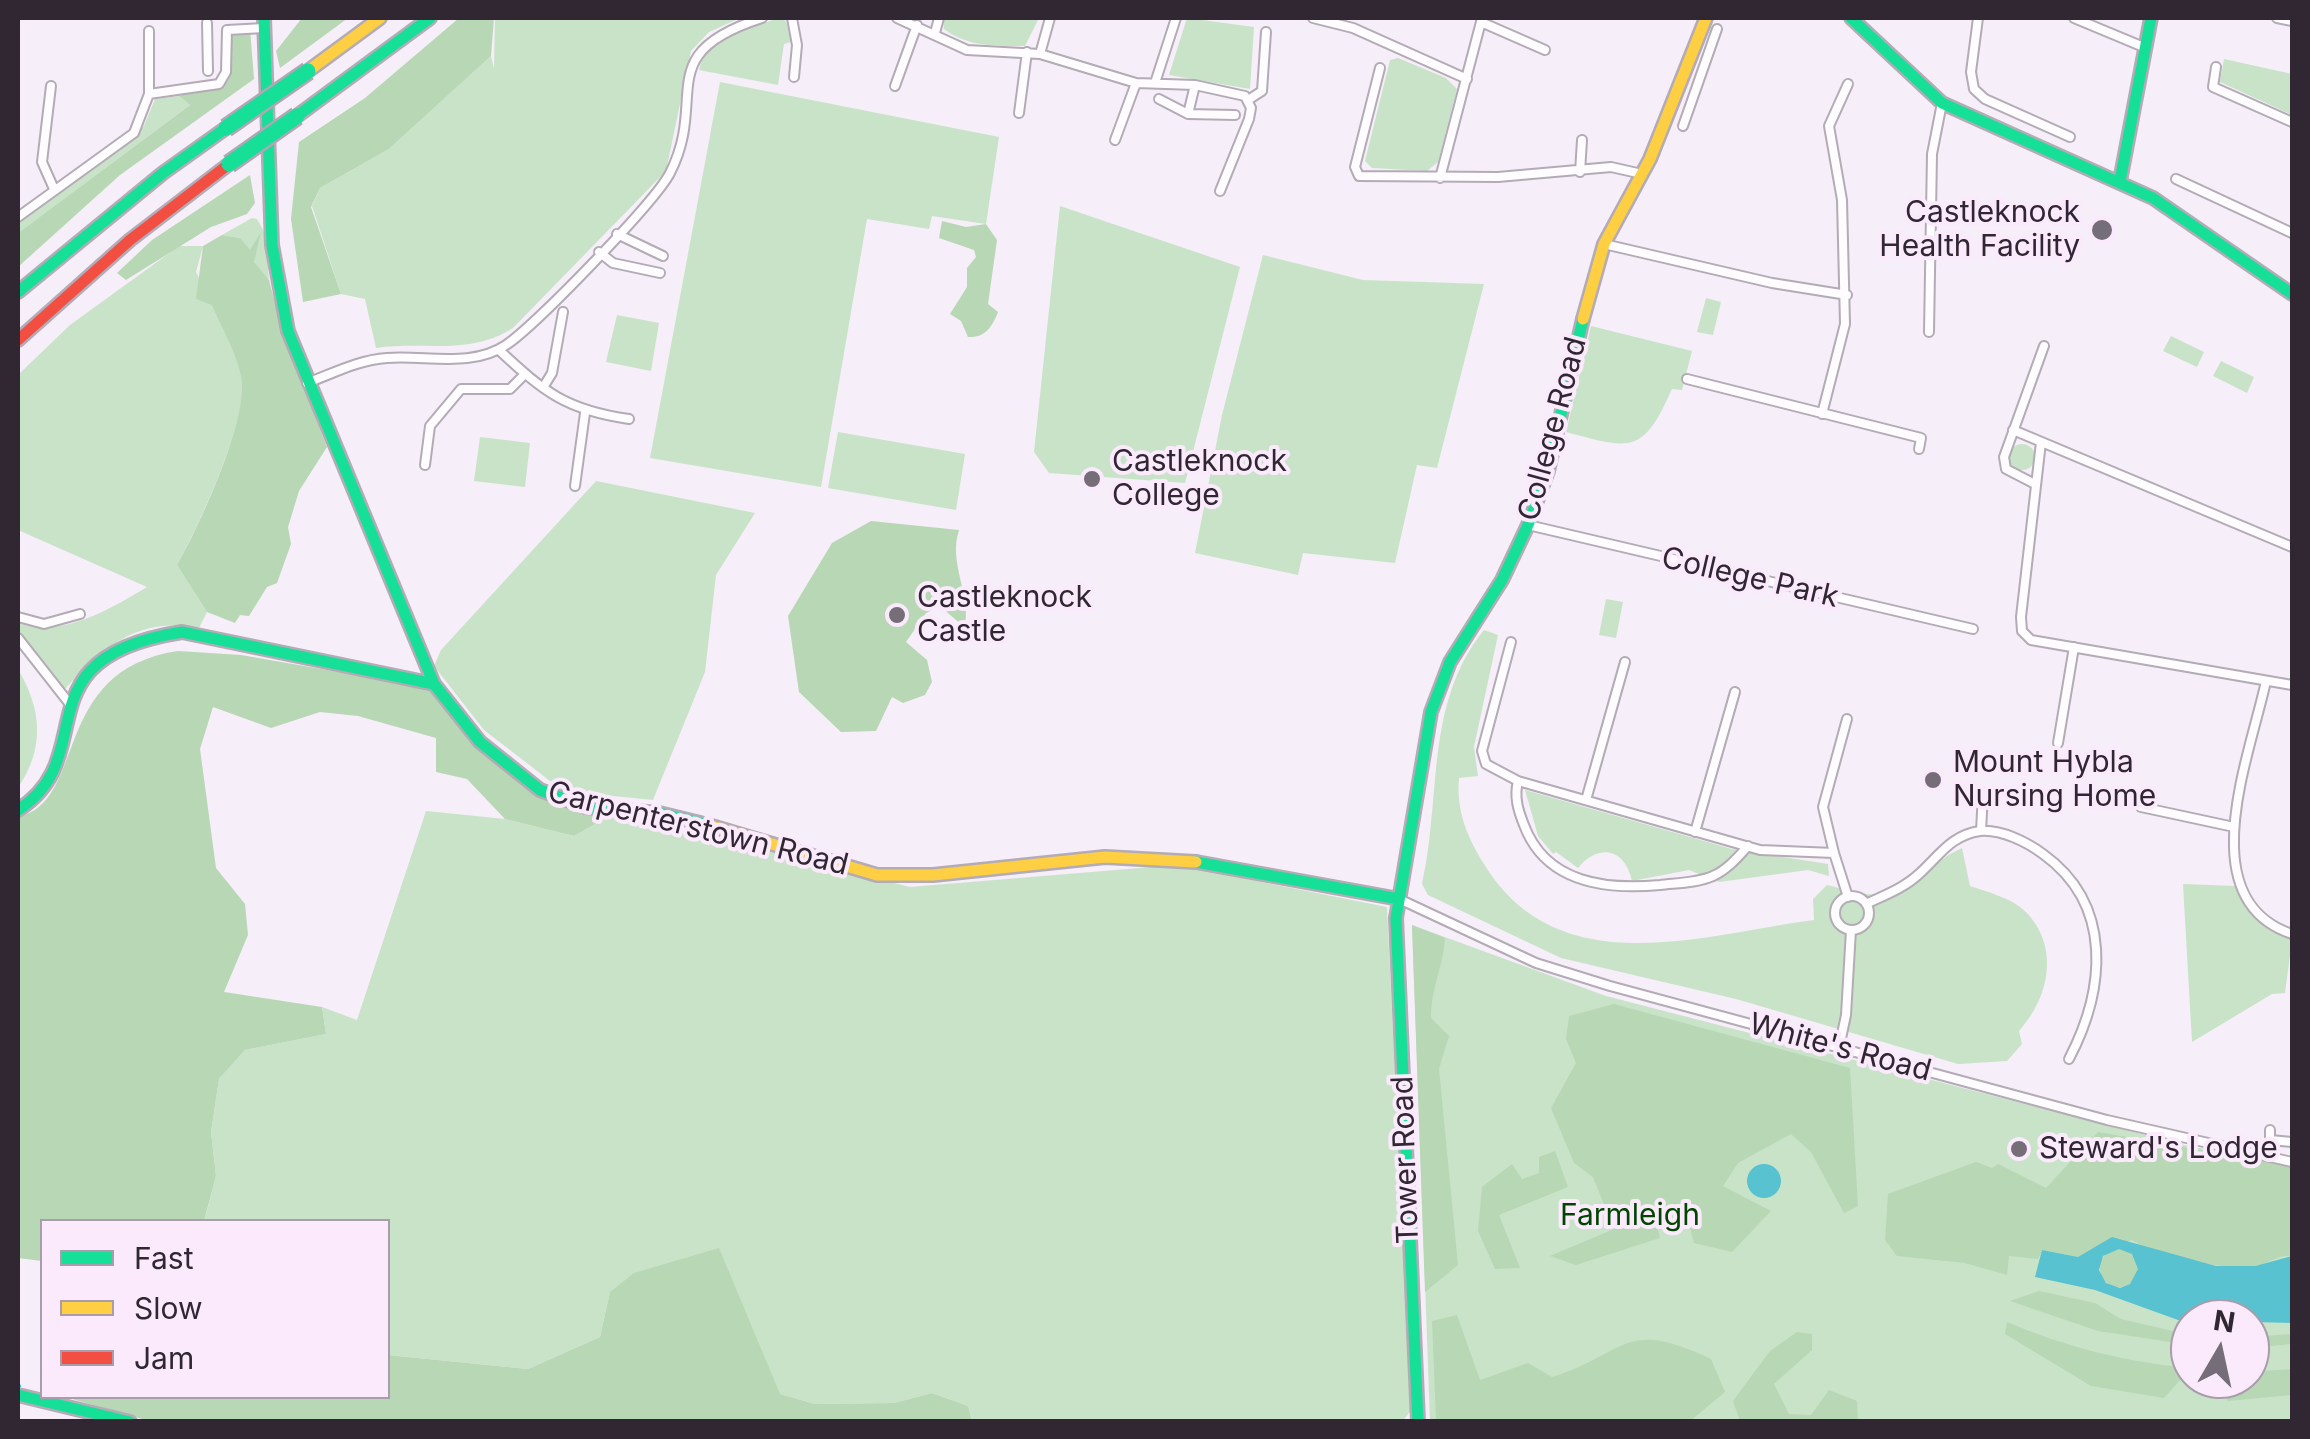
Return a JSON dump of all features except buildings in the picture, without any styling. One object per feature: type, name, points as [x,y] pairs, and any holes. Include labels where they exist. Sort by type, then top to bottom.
[{"type":"main road","points":[[18,292],[107,216],[380,18]]},
{"type":"main road","points":[[18,340],[130,240],[430,18]]},
{"type":"main road","points":[[1851,18],[1942,103],[2120,180],[2179,214],[2292,294]]},
{"type":"main road","points":[[2120,180],[2152,18]]},
{"type":"main road","name":"Carpenterstown Road","points":[[264,23],[272,245],[288,331],[434,684],[454,713],[503,762],[538,789],[586,807],[667,814],[877,875],[906,878],[1062,860],[1176,857],[1399,898]]},
{"type":"main road","name":"College Road","points":[[1399,898],[1431,712],[1440,684],[1461,641],[1502,580],[1528,526],[1548,471],[1569,369],[1604,244],[1642,174],[1712,23]]},
{"type":"main road","points":[[18,810],[52,777],[65,738],[69,702],[83,678],[134,642],[182,632],[434,684]]},
{"type":"main road","name":"Tower Road","points":[[1399,898],[1418,1422]]},
{"type":"main road","points":[[18,1395],[130,1422]]},
{"type":"street","points":[[307,383],[354,364],[384,358],[472,358],[499,350],[525,330],[667,178],[675,161],[698,52],[730,29],[762,18]]},
{"type":"street","points":[[792,18],[797,45],[794,77]]},
{"type":"street","points":[[897,18],[968,50],[1040,54],[1136,83],[1195,85],[1240,93],[1248,100],[1249,119],[1220,192]]},
{"type":"street","points":[[935,33],[939,18]]},
{"type":"street","points":[[1040,54],[1050,18]]},
{"type":"street","points":[[1155,84],[1176,18],[1186,23]]},
{"type":"street","points":[[1312,18],[1353,28],[1467,79]]},
{"type":"street","points":[[1353,28],[1355,18]]},
{"type":"street","points":[[1978,18],[1970,72],[1974,89],[1985,99],[2070,137]]},
{"type":"street","points":[[2078,18],[2146,48]]},
{"type":"street","points":[[2277,18],[2292,20]]},
{"type":"street","points":[[1440,178],[1482,20],[1546,50]]},
{"type":"street","points":[[207,23],[208,71]]},
{"type":"street","points":[[149,94],[218,84],[226,72],[224,42],[232,27],[264,23]]},
{"type":"street","points":[[894,86],[917,25]]},
{"type":"street","points":[[18,217],[134,133],[149,94],[149,31]]},
{"type":"street","points":[[1248,100],[1262,91],[1266,32]]},
{"type":"street","points":[[207,43],[224,42]]},
{"type":"street","points":[[1019,113],[1027,52]]},
{"type":"street","points":[[1683,126],[1697,61]]},
{"type":"street","points":[[2216,67],[2213,87],[2292,122]]},
{"type":"street","points":[[1380,68],[1355,172],[1440,178],[1580,172],[1610,167],[1642,174]]},
{"type":"street","points":[[1115,140],[1136,83]]},
{"type":"street","points":[[1822,414],[1845,324],[1842,200],[1829,126],[1848,84]]},
{"type":"street","points":[[1188,114],[1195,85]]},
{"type":"street","points":[[51,86],[42,162],[54,189]]},
{"type":"street","points":[[1160,99],[1188,114],[1235,114]]},
{"type":"street","points":[[1929,332],[1933,143],[1942,103]]},
{"type":"street","points":[[1580,172],[1582,140]]},
{"type":"street","points":[[2176,179],[2292,233]]},
{"type":"street","points":[[617,234],[662,256]]},
{"type":"street","points":[[1604,244],[1772,283],[1847,295]]},
{"type":"street","points":[[599,252],[613,262],[660,272]]},
{"type":"street","points":[[544,386],[556,356],[563,312]]},
{"type":"street","points":[[2036,484],[2006,469],[2004,457],[2044,346]]},
{"type":"street","points":[[499,350],[524,374],[585,413],[628,418]]},
{"type":"street","points":[[424,466],[430,426],[461,389],[510,389],[524,374]]},
{"type":"street","points":[[1687,379],[1921,438],[1918,449]]},
{"type":"street","points":[[575,486],[585,413]]},
{"type":"street","points":[[2013,430],[2292,547]]},
{"type":"street","points":[[2041,442],[2022,631],[2030,640],[2292,685]]},
{"type":"street","name":"College Park","points":[[1528,526],[1972,629]]},
{"type":"street","points":[[18,618],[44,624],[80,614]]},
{"type":"street","points":[[18,638],[69,702]]},
{"type":"street","points":[[1511,642],[1482,758],[1518,781],[1695,832],[1748,846],[1821,856],[1834,853]]},
{"type":"street","points":[[2058,743],[2074,646]]},
{"type":"street","points":[[1586,800],[1625,662]]},
{"type":"street","points":[[2266,681],[2234,827],[2235,877],[2261,917],[2292,934]]},
{"type":"street","points":[[1695,832],[1735,692]]},
{"type":"street","points":[[1846,720],[1823,806],[1848,897]]},
{"type":"street","points":[[1518,781],[1518,808],[1528,836],[1560,870],[1582,882],[1621,888],[1687,882],[1712,876],[1748,846]]},
{"type":"street","points":[[1980,831],[1983,793]]},
{"type":"street","points":[[2141,807],[2234,827]]},
{"type":"street","points":[[1848,897],[1866,904],[1901,888],[1949,843],[1980,831],[2008,836],[2059,865],[2086,903],[2096,938],[2097,986],[2092,1009],[2069,1059]]},
{"type":"street","points":[[1848,897],[1837,904],[1835,917],[1850,930]]},
{"type":"street","name":"White's Road","points":[[1399,898],[1536,963],[2214,1147],[2292,1162]]},
{"type":"street","points":[[1850,930],[1866,923],[1866,904]]},
{"type":"street","points":[[1839,1048],[1846,1015],[1850,930]]},
{"type":"street","points":[[2270,1130],[2270,1140],[2292,1142]]},
{"type":"green space","points":[[302,18],[348,18],[280,68],[276,51]]},
{"type":"green space","points":[[459,18],[494,18],[491,56],[389,149],[320,188],[311,207],[341,294],[303,302],[291,219],[299,142],[365,98]]},
{"type":"green space","points":[[495,18],[740,18],[709,32],[691,51],[666,171],[513,328],[496,337],[463,345],[376,348],[365,299],[341,294],[312,206],[320,188],[389,149],[491,56],[494,69]]},
{"type":"green space","points":[[779,18],[786,21],[791,42],[784,44],[778,85],[699,70],[720,40]]},
{"type":"green space","points":[[943,18],[1039,18],[1025,46],[1014,46],[962,39],[944,29]]},
{"type":"green space","points":[[1187,18],[1254,27],[1250,89],[1169,75]]},
{"type":"green space","points":[[250,29],[254,79],[120,175],[18,267],[18,233],[190,105],[179,96],[229,79],[230,36]]},
{"type":"green space","points":[[1398,58],[1446,78],[1457,89],[1438,162],[1427,171],[1372,168],[1365,161],[1390,60]]},
{"type":"green space","points":[[2224,59],[2292,74],[2292,115],[2220,82]]},
{"type":"green space","points":[[720,82],[999,137],[986,224],[932,216],[929,229],[867,219],[821,487],[650,458]]},
{"type":"green space","points":[[179,96],[190,105],[18,233],[18,221],[144,126],[155,99]]},
{"type":"green space","points":[[250,175],[255,203],[247,214],[211,227],[126,280],[117,273],[152,240]]},
{"type":"green space","points":[[1060,206],[1240,267],[1185,483],[1049,473],[1034,452]]},
{"type":"green space","points":[[257,219],[265,233],[269,280],[251,262],[240,238],[222,235]]},
{"type":"green space","points":[[942,221],[966,227],[986,224],[997,240],[988,304],[998,312],[990,327],[979,336],[968,337],[961,321],[950,314],[967,287],[967,268],[976,257],[974,250],[939,238]]},
{"type":"green space","points":[[261,232],[254,262],[269,280],[283,333],[327,447],[299,491],[288,527],[291,544],[277,583],[267,587],[249,616],[240,615],[235,623],[207,612],[177,565],[221,471],[242,394],[236,358],[212,305],[196,299],[203,246],[222,235],[240,238],[250,250]]},
{"type":"green space","points":[[179,246],[203,246],[196,272],[229,337],[242,378],[242,396],[230,445],[209,500],[177,565],[207,612],[199,628],[157,627],[123,638],[93,660],[64,690],[18,632],[18,623],[35,627],[68,624],[101,612],[147,587],[18,530],[18,375],[70,325]]},
{"type":"green space","points":[[1263,255],[1363,280],[1484,284],[1437,468],[1417,465],[1395,563],[1303,553],[1298,575],[1195,553],[1222,415]]},
{"type":"green space","points":[[1706,298],[1721,302],[1713,335],[1697,332]]},
{"type":"green space","points":[[617,315],[659,323],[651,371],[606,362]]},
{"type":"green space","points":[[1591,326],[1692,351],[1682,390],[1672,389],[1652,426],[1633,442],[1606,442],[1566,432]]},
{"type":"green space","points":[[2171,336],[2204,352],[2197,367],[2163,351]]},
{"type":"green space","points":[[2221,361],[2254,377],[2247,393],[2213,376]]},
{"type":"green space","points":[[838,432],[965,454],[956,510],[828,488]]},
{"type":"green space","points":[[480,437],[530,443],[525,487],[474,481]]},
{"type":"green space","points":[[2022,444],[2031,448],[2035,457],[2031,466],[2022,470],[2013,466],[2009,457],[2013,448]]},
{"type":"green space","points":[[596,481],[755,513],[716,575],[705,672],[653,800],[563,791],[484,730],[434,666],[441,650]]},
{"type":"green space","points":[[871,521],[959,530],[956,554],[965,603],[965,628],[940,606],[926,613],[906,642],[927,660],[932,682],[925,695],[903,703],[892,697],[876,731],[841,732],[799,692],[788,616],[832,543]]},
{"type":"green space","points":[[1606,599],[1623,602],[1616,638],[1599,635]]},
{"type":"green space","points":[[1484,630],[1498,635],[1474,747],[1478,776],[1459,778],[1459,801],[1478,854],[1515,902],[1551,926],[1591,939],[1634,943],[1679,941],[1814,920],[1813,899],[1827,885],[1877,895],[1892,893],[1962,848],[1970,886],[2022,908],[2044,943],[2047,958],[2043,989],[2019,1031],[2022,1044],[2007,1061],[1958,1064],[1736,999],[1561,958],[1428,895],[1422,884],[1443,720],[1465,659]]},
{"type":"green space","points":[[178,651],[241,655],[431,688],[511,776],[615,813],[574,836],[505,819],[467,779],[436,772],[436,738],[358,716],[320,712],[271,728],[213,707],[200,749],[216,868],[245,904],[248,935],[224,992],[322,1007],[326,1034],[245,1050],[219,1079],[211,1132],[216,1176],[205,1219],[40,1219],[40,1261],[18,1258],[18,817],[40,806],[54,787],[89,708],[108,683],[137,663]]},
{"type":"green space","points":[[18,669],[32,699],[37,729],[33,758],[18,788]]},
{"type":"green space","points":[[1525,790],[1732,849],[1828,864],[1829,876],[1808,870],[1719,882],[1689,870],[1632,881],[1617,856],[1602,852],[1578,868],[1556,852],[1553,854],[1538,836]]},
{"type":"green space","points":[[426,811],[505,819],[574,836],[615,813],[910,887],[1176,865],[1387,907],[1411,1410],[1403,1421],[972,1421],[968,1406],[932,1393],[894,1403],[815,1404],[780,1394],[610,1292],[600,1337],[528,1369],[390,1355],[390,1219],[205,1219],[216,1176],[211,1132],[219,1079],[245,1050],[326,1034],[322,1007],[357,1020]]},
{"type":"green space","points":[[2183,884],[2235,886],[2258,919],[2292,940],[2285,993],[2272,994],[2192,1042]]},
{"type":"green space","name":"Farmleigh","points":[[1412,925],[1606,996],[2184,1145],[2292,1166],[2292,1421],[1430,1421]]},
{"type":"green space","points":[[1412,925],[1445,938],[1431,1018],[1449,1036],[1439,1069],[1458,1265],[1425,1292]]},
{"type":"green space","points":[[1614,1004],[1850,1068],[1858,1206],[1844,1213],[1811,1152],[1791,1134],[1738,1163],[1723,1186],[1771,1211],[1732,1252],[1694,1243],[1685,1209],[1655,1218],[1660,1238],[1576,1265],[1550,1256],[1614,1229],[1593,1177],[1574,1163],[1551,1108],[1576,1063],[1566,1039],[1569,1016]]},
{"type":"green space","points":[[2098,1132],[2292,1166],[2292,1256],[2254,1266],[2226,1266],[2174,1257],[2132,1240],[2078,1257],[2042,1250],[2038,1259],[2009,1256],[2007,1275],[1965,1263],[1897,1256],[1885,1240],[1888,1194],[1976,1162],[1992,1168],[1998,1164],[2046,1188]]},
{"type":"green space","points":[[1555,1151],[1568,1187],[1499,1215],[1520,1268],[1495,1269],[1478,1231],[1482,1187],[1512,1164],[1522,1179],[1539,1173],[1539,1157]]},
{"type":"green space","points":[[719,1248],[780,1394],[815,1404],[894,1403],[932,1393],[968,1406],[972,1421],[153,1422],[72,1399],[390,1399],[390,1355],[528,1369],[600,1337],[610,1292],[634,1273]]},
{"type":"green space","points":[[2119,1249],[2133,1254],[2138,1268],[2133,1282],[2119,1287],[2105,1282],[2100,1268],[2105,1254]]},
{"type":"green space","points":[[2039,1291],[2095,1303],[2121,1319],[2170,1330],[2170,1342],[2098,1331],[2010,1301]]},
{"type":"green space","points":[[1457,1315],[1480,1380],[1528,1363],[1552,1377],[1642,1340],[1682,1347],[1711,1359],[1725,1392],[1690,1421],[1436,1421],[1432,1321]]},
{"type":"green space","points":[[2007,1322],[2096,1352],[2170,1366],[2170,1391],[2164,1398],[2091,1386],[2005,1334]]},
{"type":"green space","points":[[1797,1332],[1812,1334],[1812,1350],[1774,1384],[1789,1414],[1811,1415],[1829,1390],[1857,1401],[1858,1421],[1740,1421],[1733,1401],[1770,1351]]},
{"type":"green space","points":[[2292,1334],[2292,1344],[2270,1346],[2270,1336]]},
{"type":"green space","points":[[2292,1369],[2292,1395],[2270,1397],[2270,1371]]},
{"type":"water","points":[[1764,1164],[1776,1169],[1781,1181],[1776,1193],[1764,1198],[1752,1193],[1747,1181],[1752,1169]]},
{"type":"water","points":[[2112,1237],[2216,1266],[2255,1266],[2292,1256],[2292,1323],[2270,1322],[2270,1299],[2170,1299],[2170,1317],[2095,1290],[2035,1277],[2042,1250],[2078,1257]],"holes":[[[2119,1249],[2132,1254],[2138,1269],[2130,1284],[2120,1288],[2106,1283],[2099,1270],[2103,1256]]]},
{"type":"traffic: fast","points":[[264,18],[272,245],[288,331],[434,684],[480,742],[540,790],[586,807],[659,813],[708,825]]},
{"type":"traffic: fast","points":[[297,116],[430,18]]},
{"type":"traffic: fast","points":[[1851,18],[1942,103],[2153,198],[2292,294]]},
{"type":"traffic: fast","points":[[2120,181],[2151,18]]},
{"type":"traffic: fast","points":[[226,128],[308,71]]},
{"type":"traffic: fast","points":[[229,164],[297,116]]},
{"type":"traffic: fast","points":[[18,292],[163,173],[226,128]]},
{"type":"traffic: fast","points":[[1418,1422],[1396,918],[1431,712],[1450,662],[1502,580],[1528,525],[1548,471],[1583,319]]},
{"type":"traffic: fast","points":[[18,810],[43,788],[57,763],[80,685],[98,663],[131,645],[182,632],[434,684]]},
{"type":"traffic: fast","points":[[1196,862],[1399,899]]},
{"type":"traffic: fast","points":[[18,1395],[130,1422]]},
{"type":"traffic: slow","points":[[308,71],[380,18]]},
{"type":"traffic: slow","points":[[1583,319],[1604,244],[1650,159],[1706,18]]},
{"type":"traffic: slow","points":[[708,825],[877,875],[933,875],[1105,857],[1196,862]]},
{"type":"traffic: jam","points":[[18,340],[130,240],[229,164]]},
{"type":"place","name":"Castleknock Health Facility","points":[[2102,230]]},
{"type":"place","name":"Castleknock College","points":[[1092,479]]},
{"type":"place","name":"Castleknock Castle","points":[[897,615]]},
{"type":"place","name":"Mount Hybla Nursing Home","points":[[1933,780]]},
{"type":"place","name":"Steward's Lodge","points":[[2019,1149]]}]
